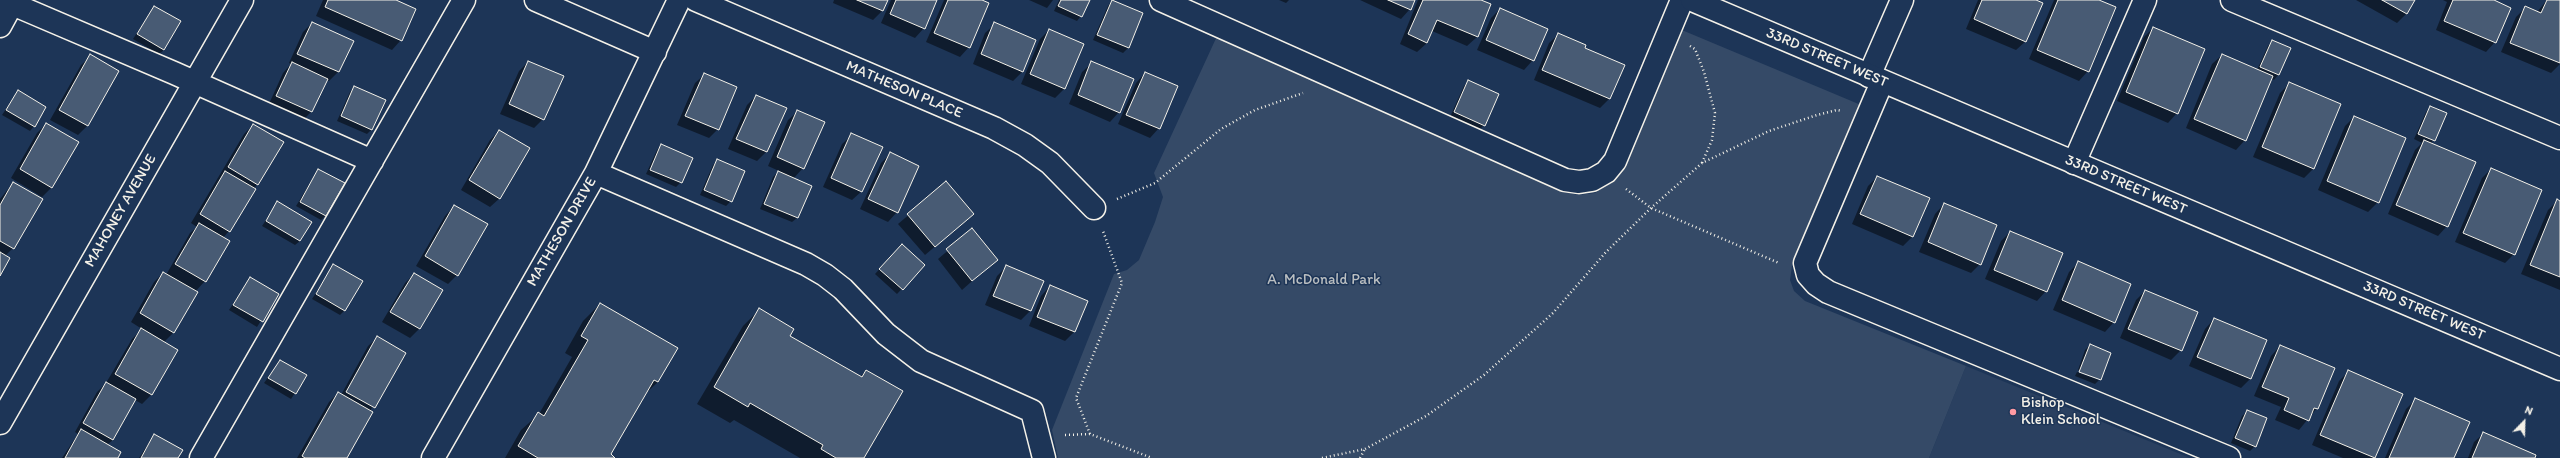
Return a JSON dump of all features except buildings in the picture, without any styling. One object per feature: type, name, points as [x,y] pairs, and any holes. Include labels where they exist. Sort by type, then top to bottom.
[{"type":"street","name":"MAHONEY AVENUE","points":[[0,423],[242,0]]},
{"type":"street","points":[[201,458],[464,0]]},
{"type":"street","points":[[536,0],[655,52]]},
{"type":"street","name":"MATHESON DRIVE","points":[[433,458],[596,173],[679,0]]},
{"type":"street","name":"MATHESON PLACE","points":[[696,0],[994,128],[1025,145],[1050,163],[1094,208]]},
{"type":"street","points":[[1161,0],[1565,180],[1579,182],[1592,180],[1606,172],[1615,161],[1666,35],[1682,0]]},
{"type":"street","name":"33RD STREET WEST","points":[[1692,0],[2560,369]]},
{"type":"street","points":[[1902,0],[1876,79],[1865,120],[1805,263],[1808,275],[1816,284],[1828,292],[2229,458]]},
{"type":"street","points":[[2074,163],[2145,0]]},
{"type":"street","points":[[2232,0],[2560,138]]},
{"type":"street","points":[[0,26],[8,2],[195,82],[372,161]]},
{"type":"street","points":[[596,173],[806,264],[825,275],[843,289],[886,334],[921,361],[1032,411],[1044,458]]},
{"type":"path","points":[[1666,35],[1695,49],[1704,72],[1715,113],[1712,140],[1702,163]]},
{"type":"path","points":[[1090,434],[1076,398],[1122,283],[1094,208],[1155,183],[1221,129],[1255,110],[1341,80]]},
{"type":"path","points":[[1322,458],[1365,449],[1426,416],[1484,375],[1553,313],[1606,252],[1651,208],[1702,163],[1769,131],[1817,115],[1837,110],[1865,120]]},
{"type":"path","points":[[1606,172],[1634,197],[1651,208],[1808,275]]},
{"type":"path","points":[[1038,435],[1090,434],[1152,458]]},
{"type":"path","points":[[1360,458],[1365,449]]},
{"type":"shaded area","name":"Bishop Klein School","points":[[1966,366],[2190,458],[1929,458]]},
{"type":"green space","name":"A. McDonald Park","points":[[1677,28],[1861,105],[1792,266],[1790,280],[1794,291],[1805,301],[1966,366],[1929,458],[1058,458],[1052,430],[1114,274],[1127,270],[1139,260],[1155,222],[1163,197],[1154,173],[1218,34],[1560,191],[1578,195],[1595,193],[1610,183],[1619,169]]},
{"type":"place","name":"Bishop Klein School","points":[[2013,412]]}]
